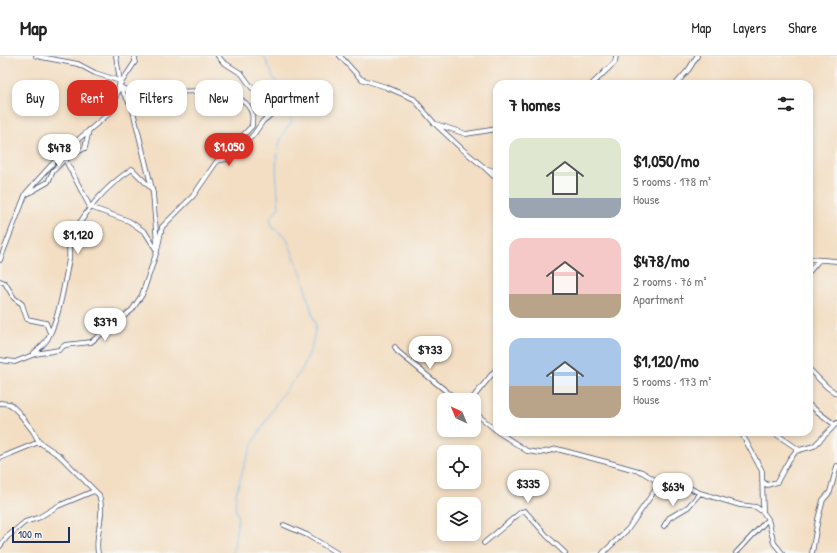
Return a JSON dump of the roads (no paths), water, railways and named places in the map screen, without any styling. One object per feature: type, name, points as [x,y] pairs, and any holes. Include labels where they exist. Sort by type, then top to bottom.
[{"type":"street","points":[[0,360],[14,362],[59,350],[65,345],[91,342],[132,310],[142,295],[157,251],[162,227],[193,196],[217,161],[252,126],[252,113],[244,100],[226,93],[166,91],[139,93],[126,90],[119,84],[78,64],[36,56]]},
{"type":"street","points":[[0,260],[26,194],[62,153],[112,112],[119,84],[116,56]]},
{"type":"street","points":[[119,84],[135,62],[135,56]]},
{"type":"street","points":[[218,56],[223,62],[242,74],[251,87]]},
{"type":"street","points":[[340,56],[361,79],[414,98],[434,123],[493,175]]},
{"type":"street","points":[[596,80],[615,62],[616,56]]},
{"type":"street","points":[[679,80],[698,56]]},
{"type":"street","points":[[119,84],[132,107],[152,189],[157,251]]},
{"type":"street","points":[[217,161],[231,158],[254,134],[263,121],[269,116]]},
{"type":"street","points":[[434,123],[466,134],[493,130]]},
{"type":"street","points":[[26,194],[48,182],[53,171],[66,159],[85,148],[89,130]]},
{"type":"street","points":[[66,159],[90,207],[134,225],[145,232],[157,251]]},
{"type":"street","points":[[485,168],[493,171]]},
{"type":"street","points":[[32,356],[48,340],[65,284],[70,254],[70,238],[90,207],[97,198],[132,170],[152,189]]},
{"type":"street","points":[[813,259],[837,261]]},
{"type":"street","points":[[813,267],[819,260]]},
{"type":"street","points":[[0,281],[5,283],[14,298],[22,304],[27,319],[46,323],[50,333]]},
{"type":"street","points":[[394,347],[425,376],[448,393]]},
{"type":"street","points":[[477,393],[493,373]]},
{"type":"street","points":[[813,373],[837,394]]},
{"type":"street","points":[[0,403],[10,404],[33,431],[39,442],[60,456],[94,491],[101,502],[98,553]]},
{"type":"street","points":[[762,481],[767,485],[777,482],[789,460],[798,449],[814,446],[836,424],[813,409]]},
{"type":"street","points":[[481,418],[493,428]]},
{"type":"street","points":[[504,436],[527,450],[540,452],[557,449],[642,472],[660,483],[670,484],[679,482],[700,493],[740,505],[756,507],[763,512],[768,519],[774,543],[782,553]]},
{"type":"street","points":[[743,436],[762,471],[763,512]]},
{"type":"street","points":[[779,436],[798,449]]},
{"type":"street","points":[[0,458],[39,442]]},
{"type":"street","points":[[812,553],[823,500],[830,492],[837,466]]},
{"type":"street","points":[[603,553],[628,529],[660,483]]},
{"type":"street","points":[[0,546],[7,537],[25,522],[38,518],[58,506],[94,491]]},
{"type":"street","points":[[664,526],[669,518],[688,507],[700,493]]},
{"type":"street","points":[[484,543],[521,512],[525,511],[547,536],[565,553]]},
{"type":"street","points":[[736,553],[768,519]]},
{"type":"street","points":[[284,525],[307,535],[337,553]]},
{"type":"waterway","points":[[264,56],[275,80]]},
{"type":"waterway","points":[[233,553],[238,519],[235,507],[236,494],[244,466],[253,443],[278,400],[301,371],[311,349],[316,326],[306,292],[305,283],[286,237],[273,228],[270,219],[279,207],[276,162],[280,140],[292,122],[291,116]]}]
